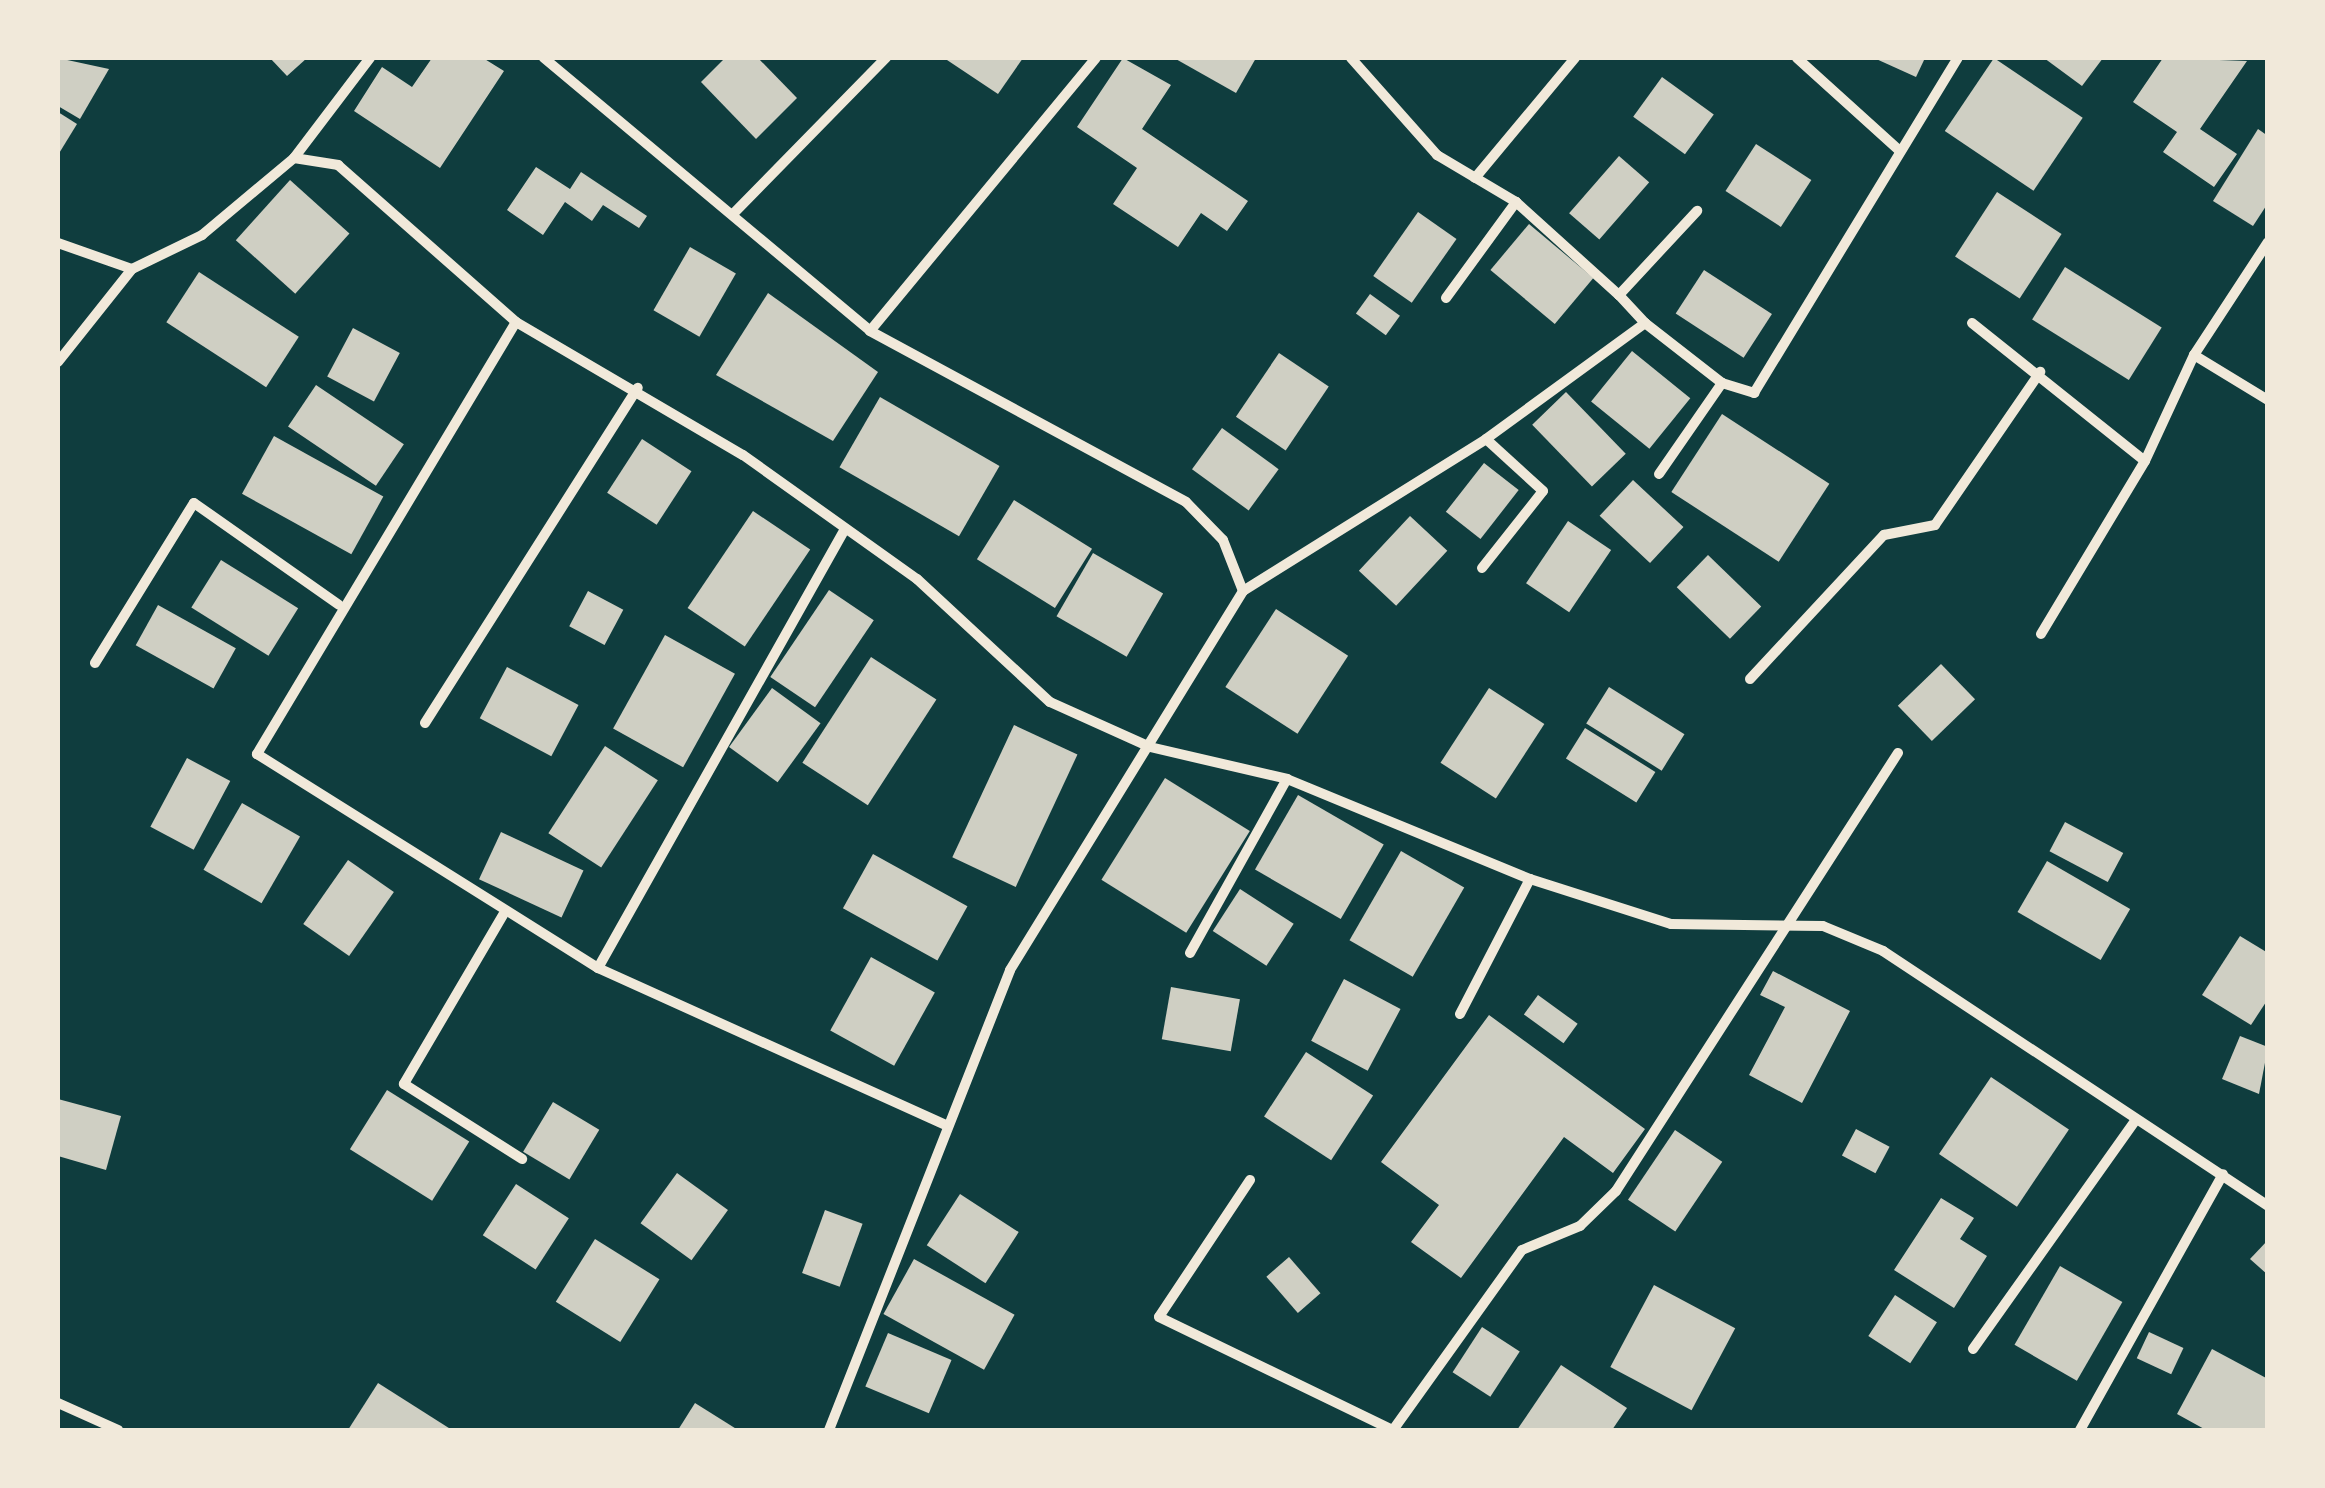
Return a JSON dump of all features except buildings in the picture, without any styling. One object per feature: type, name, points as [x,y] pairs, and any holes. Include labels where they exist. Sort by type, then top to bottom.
[{"type":"street","points":[[58,362],[132,269],[202,235],[294,158],[370,58]]},
{"type":"street","points":[[544,58],[870,330],[1186,502],[1223,540],[1243,591]]},
{"type":"street","points":[[733,214],[886,58]]},
{"type":"street","points":[[870,330],[1096,58]]},
{"type":"street","points":[[1352,58],[1402,121],[1475,178],[1516,202],[1646,324],[1722,383],[1754,393],[1958,58]]},
{"type":"street","points":[[1475,178],[1576,58]]},
{"type":"street","points":[[1797,58],[1900,151]]},
{"type":"street","points":[[294,158],[338,165],[516,322],[638,388],[845,528],[917,580],[1050,702],[1150,747],[1287,779],[1530,879],[1671,924],[1824,926],[1883,951],[2268,1206]]},
{"type":"street","points":[[1446,298],[1516,202]]},
{"type":"street","points":[[1619,295],[1697,212]]},
{"type":"street","points":[[2042,634],[2145,461],[2194,355],[2268,242]]},
{"type":"street","points":[[58,243],[132,269]]},
{"type":"street","points":[[516,322],[339,605],[257,754],[503,915],[598,968],[944,1124]]},
{"type":"street","points":[[1972,323],[2040,372],[2145,461]]},
{"type":"street","points":[[829,1430],[944,1124],[1010,970],[1243,591],[1486,438],[1646,324]]},
{"type":"street","points":[[2194,355],[2268,400]]},
{"type":"street","points":[[1750,679],[1884,535],[1935,525],[2040,372]]},
{"type":"street","points":[[1659,474],[1722,383]]},
{"type":"street","points":[[425,724],[638,388]]},
{"type":"street","points":[[1482,568],[1543,490],[1486,438]]},
{"type":"street","points":[[95,663],[194,503],[339,605]]},
{"type":"street","points":[[598,968],[845,528]]},
{"type":"street","points":[[1250,1180],[1159,1317],[1394,1430],[1522,1250],[1580,1226],[1616,1191],[1780,924],[1898,753]]},
{"type":"street","points":[[1190,952],[1287,779]]},
{"type":"street","points":[[1460,1014],[1530,879]]},
{"type":"street","points":[[503,915],[404,1084],[522,1159]]},
{"type":"street","points":[[1973,1349],[2136,1120]]},
{"type":"street","points":[[2080,1430],[2223,1174]]},
{"type":"street","points":[[58,1402],[118,1430]]}]
